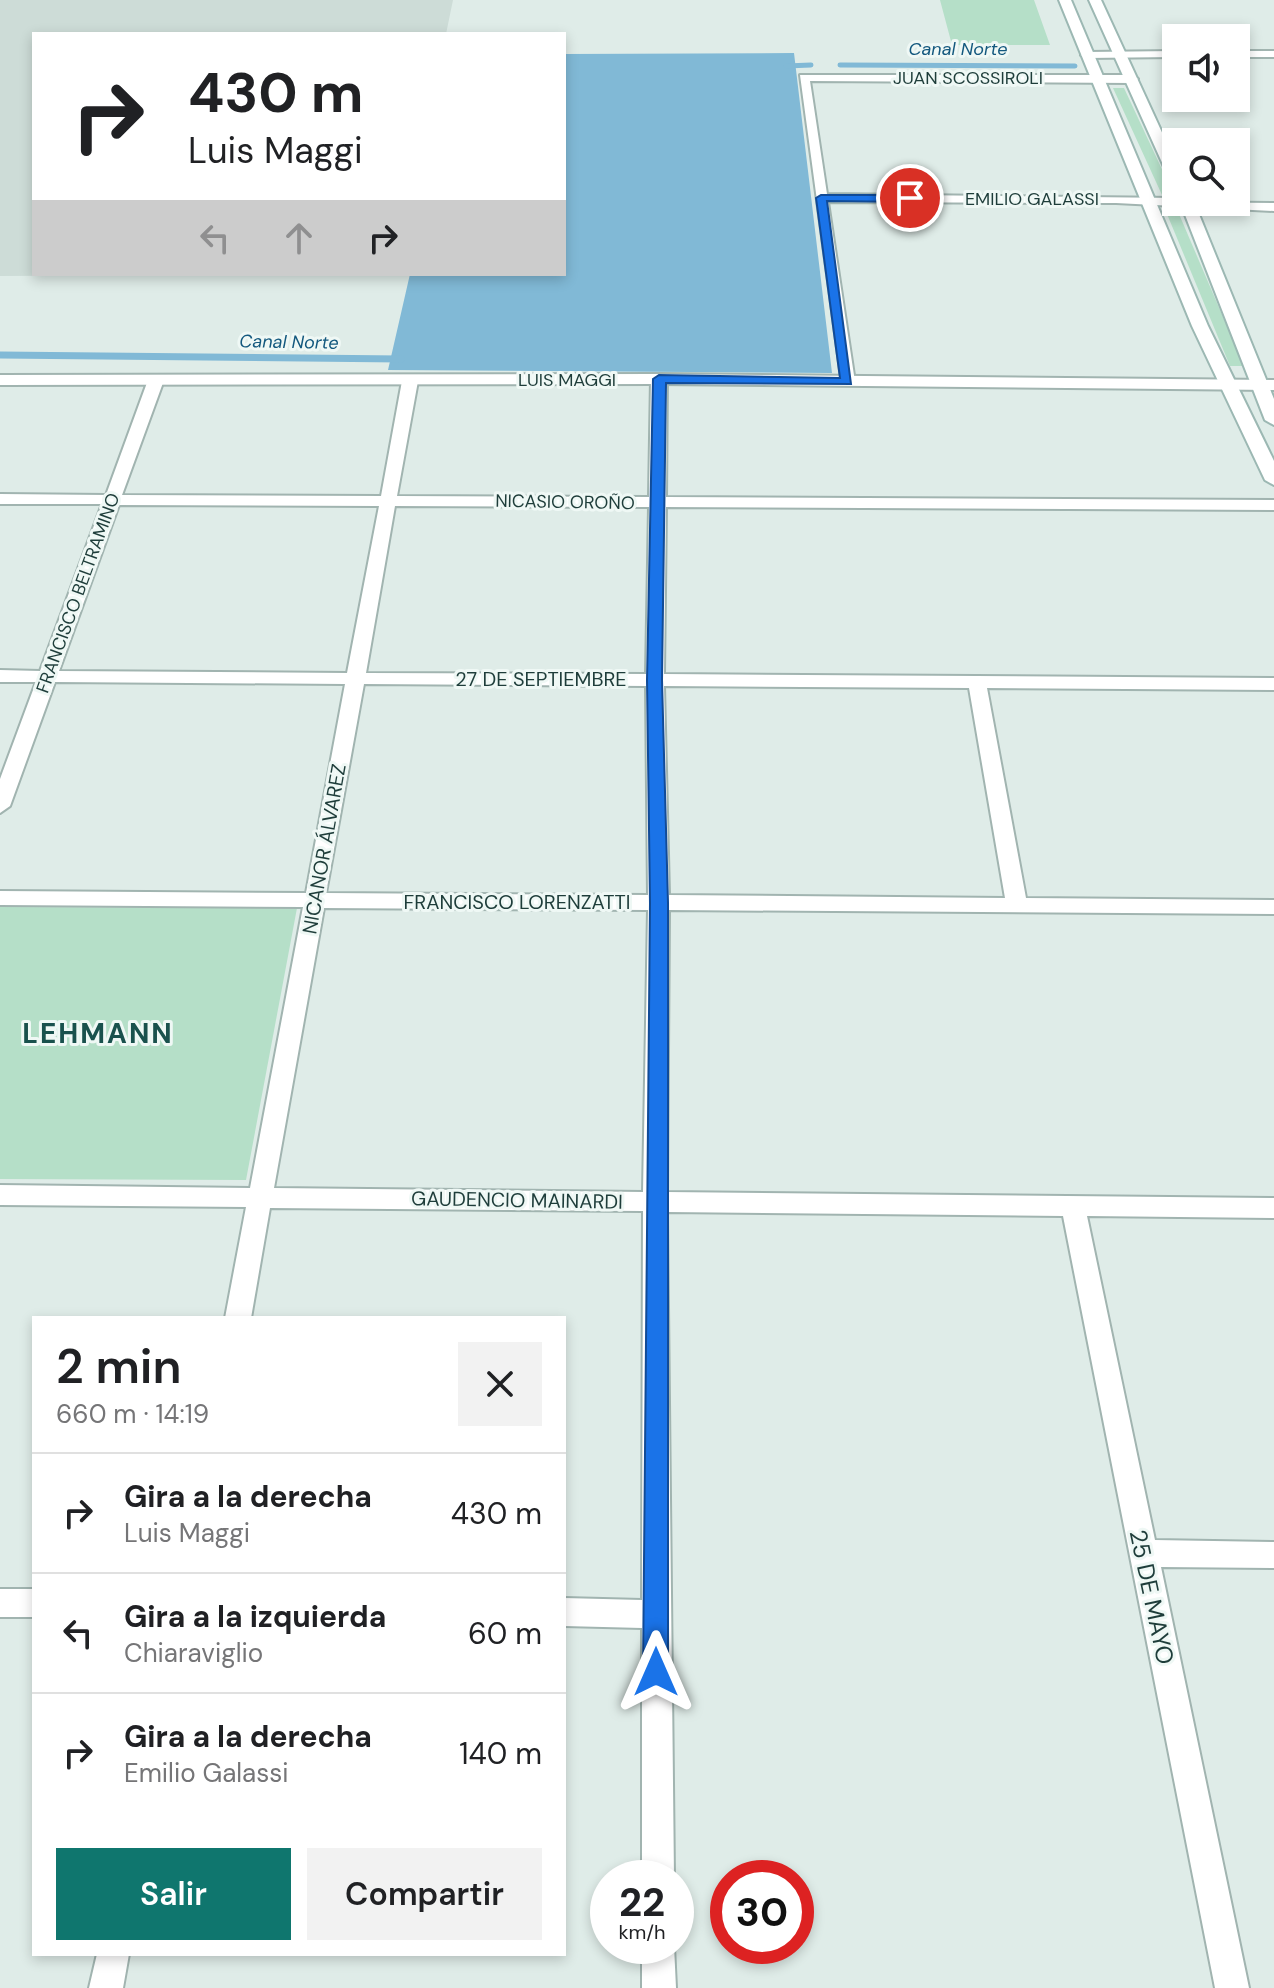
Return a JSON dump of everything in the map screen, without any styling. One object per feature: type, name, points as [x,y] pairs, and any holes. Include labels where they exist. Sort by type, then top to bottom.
[{"type":"main road","points":[[1065,0],[1200,326],[1274,480]]},
{"type":"main road","points":[[1095,0],[1162,146]]},
{"type":"main road","points":[[1192,216],[1266,385],[1274,420]]},
{"type":"main road","name":"LUIS MAGGI","points":[[0,380],[659,379],[1266,385]]},
{"type":"street","points":[[1087,55],[1162,54]]},
{"type":"street","points":[[1250,54],[1274,54]]},
{"type":"street","name":"JUAN SCOSSIROLI","points":[[821,198],[804,77],[1132,79]]},
{"type":"street","points":[[821,198],[847,382]]},
{"type":"street","name":"EMILIO GALASSI","points":[[821,198],[1162,202]]},
{"type":"street","name":"EMILIO GALASSI","points":[[1250,206],[1274,207]]},
{"type":"street","points":[[658,1860],[655,1202],[659,903],[655,680],[659,379]]},
{"type":"street","name":"FRANCISCO BELTRAMINO","points":[[0,806],[156,380]]},
{"type":"street","name":"NICANOR ÁLVAREZ","points":[[238,1316],[410,381]]},
{"type":"street","name":"NICASIO OROÑO","points":[[0,499],[1274,505]]},
{"type":"street","name":"27 DE SEPTIEMBRE","points":[[0,676],[1274,684]]},
{"type":"street","points":[[977,682],[1017,906]]},
{"type":"street","name":"FRANCISCO LORENZATTI","points":[[0,898],[1274,907]]},
{"type":"street","name":"GAUDENCIO MAINARDI","points":[[0,1195],[1274,1208]]},
{"type":"street","name":"25 DE MAYO","points":[[1073,1205],[1232,1988]]},
{"type":"street","points":[[1143,1553],[1274,1555]]},
{"type":"street","points":[[0,1603],[32,1603]]},
{"type":"street","points":[[566,1612],[655,1614]]},
{"type":"street","points":[[106,1988],[113,1956]]},
{"type":"street","points":[[658,1964],[659,1988]]},
{"type":"shaded area","points":[[0,0],[453,0],[446,32],[32,32],[32,276],[0,276]]},
{"type":"green space","points":[[940,0],[1034,0],[1050,45],[952,45]]},
{"type":"green space","points":[[1113,88],[1124,88],[1162,169],[1162,195]]},
{"type":"green space","points":[[1168,216],[1180,216],[1244,366],[1230,366]]},
{"type":"green space","points":[[0,907],[297,908],[246,1180],[0,1179]]},
{"type":"water","points":[[794,53],[832,373],[388,370],[410,276],[566,276],[566,54]]},
{"type":"waterway","name":"Canal Norte","points":[[786,66],[811,65]]},
{"type":"waterway","name":"Canal Norte","points":[[840,65],[1075,66]]},
{"type":"waterway","name":"Canal Norte","points":[[0,355],[401,359]]},
{"type":"district","name":"LEHMANN","points":[[98,1033]]},
{"type":"route","points":[[656,1672],[655,1202],[659,903],[655,680],[659,379],[847,382],[821,198],[910,198]]}]
